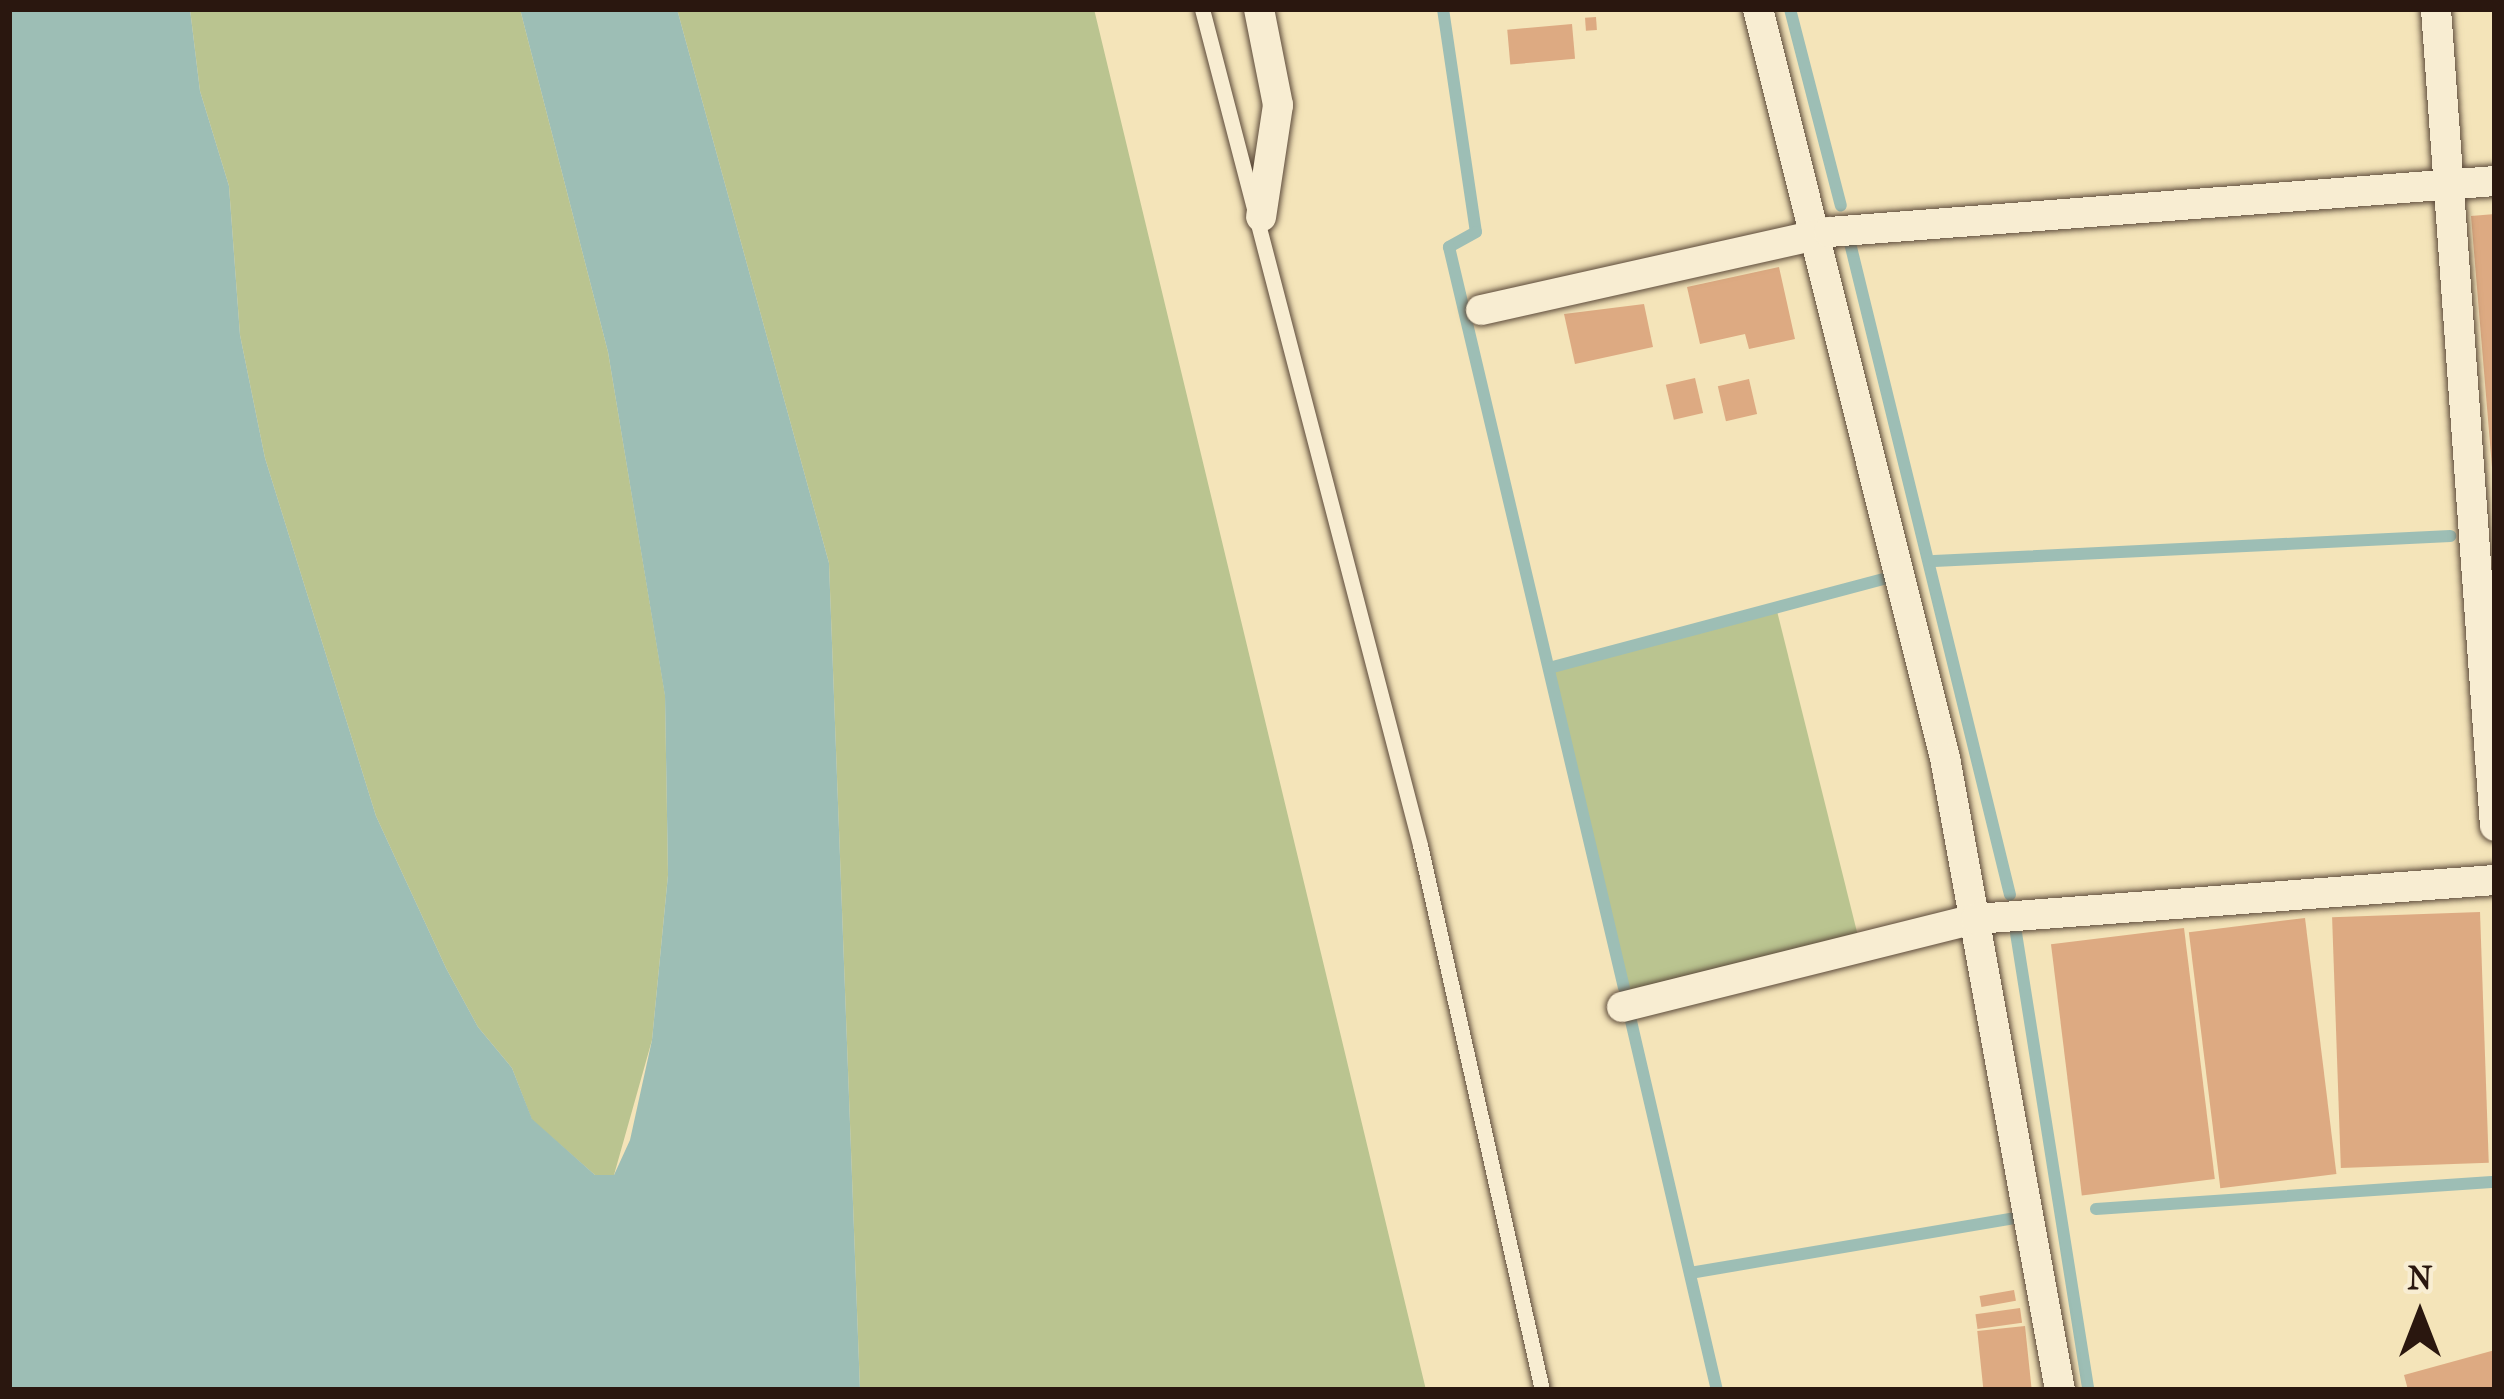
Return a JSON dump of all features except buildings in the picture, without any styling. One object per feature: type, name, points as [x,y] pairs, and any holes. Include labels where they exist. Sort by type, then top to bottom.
[{"type":"street","points":[[1259,9],[1278,105],[1261,218]]},
{"type":"street","points":[[1758,9],[1810,235],[1945,758],[2060,1390]]},
{"type":"street","points":[[2436,9],[2495,826]]},
{"type":"street","points":[[1481,310],[1810,235],[2495,181]]},
{"type":"street","points":[[1622,1006],[1976,920],[2495,880]]},
{"type":"lane","points":[[1202,9],[1261,218],[1420,845],[1542,1390]]},
{"type":"green space","points":[[190,9],[520,9],[608,352],[665,695],[668,875],[652,1040],[614,1175],[595,1175],[532,1120],[512,1068],[478,1027],[446,968],[376,816],[265,458],[240,335],[229,186],[200,91]]},
{"type":"green space","points":[[677,9],[1094,9],[1426,1390],[860,1390],[829,563]]},
{"type":"green space","points":[[1776,607],[1858,937],[1630,994],[1548,664]]},
{"type":"water","points":[[9,9],[190,9],[200,91],[229,186],[240,335],[265,458],[376,816],[446,968],[478,1027],[512,1068],[532,1119],[595,1175],[614,1175],[630,1140],[652,1040],[668,875],[665,696],[608,352],[520,9],[677,9],[829,563],[860,1390],[9,1390]]},
{"type":"waterway","points":[[1443,9],[1476,232],[1449,247],[1624,988]]},
{"type":"waterway","points":[[1790,9],[1841,206]]},
{"type":"waterway","points":[[1850,243],[2010,895]]},
{"type":"waterway","points":[[1934,561],[2450,536]]},
{"type":"waterway","points":[[1549,668],[1884,579]]},
{"type":"waterway","points":[[2016,933],[2088,1390]]},
{"type":"waterway","points":[[1631,1021],[1717,1390]]},
{"type":"waterway","points":[[2096,1209],[2495,1182]]},
{"type":"waterway","points":[[1690,1273],[2014,1218]]}]
